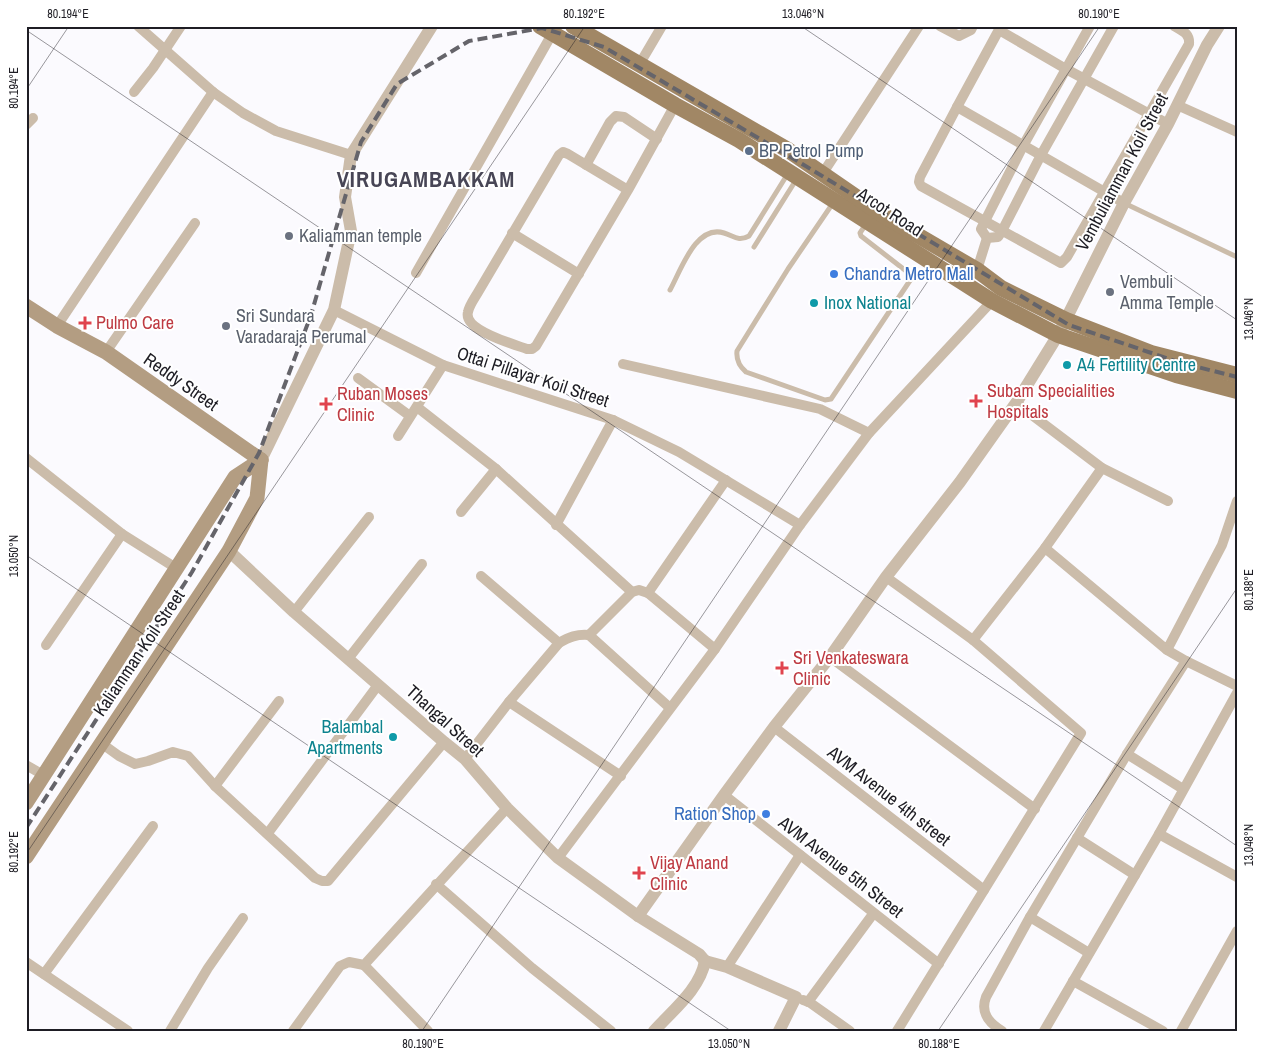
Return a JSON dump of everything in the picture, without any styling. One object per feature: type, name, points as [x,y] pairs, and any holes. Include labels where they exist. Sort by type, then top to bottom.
[{"type":"main road","name":"Arcot Road","points":[[574,26],[771,140],[823,173],[839,194],[868,222],[992,301],[1058,335],[1176,375],[1236,378]]},
{"type":"main road","name":"Arcot Road","points":[[546,30],[739,140],[793,175],[881,214],[977,270],[1001,288],[1066,320],[1151,353],[1236,378]]},
{"type":"main road","name":"Reddy Street","points":[[26,306],[57,326],[106,352],[262,460]]},
{"type":"main road","name":"Kaliamman Koil Street","points":[[26,857],[229,551],[257,498],[262,460]]},
{"type":"main road","name":"Kaliamman Koil Street","points":[[26,803],[235,477],[262,460]]},
{"type":"street","points":[[138,26],[214,92],[243,113],[276,132],[351,155]]},
{"type":"street","points":[[134,92],[181,26]]},
{"type":"street","name":"Kaliamman Koil Street","points":[[262,460],[334,310],[351,231],[346,197],[351,155],[432,26]]},
{"type":"street","points":[[639,65],[662,26]]},
{"type":"street","points":[[823,173],[919,26]]},
{"type":"street","points":[[940,26],[959,36],[971,30],[973,26]]},
{"type":"street","points":[[977,270],[987,238],[982,229],[985,221],[1023,146],[1090,26]]},
{"type":"street","points":[[987,238],[998,237],[1002,231],[1114,26]]},
{"type":"street","points":[[1168,124],[1149,113],[1085,79],[1000,28],[919,182],[921,186],[1061,263],[1067,257],[1103,191],[1149,113],[1189,44],[1187,34],[1174,26]]},
{"type":"street","name":"Vembuliamman Koil Street","points":[[638,916],[774,727],[830,657],[1016,403],[1058,335],[1124,203],[1168,124],[1207,45],[1219,26]]},
{"type":"street","points":[[416,273],[546,30]]},
{"type":"street","points":[[57,326],[214,92]]},
{"type":"street","points":[[628,190],[568,154],[563,152],[559,155],[512,233],[468,312],[469,321],[479,330],[527,349],[532,349],[539,343],[628,190],[675,105]]},
{"type":"street","points":[[1177,105],[1237,132]]},
{"type":"street","points":[[957,107],[1124,203]]},
{"type":"street","points":[[586,164],[610,122],[616,116],[624,117],[657,139]]},
{"type":"street","points":[[106,352],[195,223]]},
{"type":"street","points":[[512,233],[579,274]]},
{"type":"street","points":[[558,858],[715,649],[800,525],[869,434],[992,301]]},
{"type":"street","name":"Ottai Pillayar Koil Street","points":[[334,310],[443,365],[613,420],[679,452],[800,525]]},
{"type":"street","points":[[623,364],[820,409],[869,434]]},
{"type":"street","points":[[398,436],[443,365]]},
{"type":"street","points":[[358,378],[410,416]]},
{"type":"street","points":[[1016,403],[1102,468],[1168,501]]},
{"type":"street","points":[[418,407],[496,470],[632,592]]},
{"type":"street","points":[[556,524],[613,420]]},
{"type":"street","points":[[26,458],[122,534],[176,568]]},
{"type":"street","points":[[973,640],[1045,548],[1102,468]]},
{"type":"street","points":[[461,512],[496,470]]},
{"type":"street","points":[[648,593],[726,480]]},
{"type":"street","points":[[1168,650],[1222,545],[1237,501]]},
{"type":"street","points":[[294,612],[369,516]]},
{"type":"street","points":[[46,645],[122,534]]},
{"type":"street","points":[[1045,548],[1168,650],[1237,686]]},
{"type":"street","name":"Thangal Street","points":[[229,551],[294,612],[465,759],[507,808],[558,858],[638,916],[699,954],[705,961]]},
{"type":"street","points":[[348,659],[422,564]]},
{"type":"street","points":[[481,576],[559,643]]},
{"type":"street","points":[[886,578],[973,640],[1081,733],[897,1031]]},
{"type":"street","points":[[465,759],[509,702],[559,643],[574,636],[589,635],[632,592],[639,590],[648,593],[715,649]]},
{"type":"street","points":[[589,635],[670,708]]},
{"type":"street","points":[[830,657],[1035,809]]},
{"type":"street","points":[[1002,1031],[990,1023],[983,1010],[984,1004],[1030,917],[1127,754],[1186,661]]},
{"type":"street","points":[[268,833],[378,685]]},
{"type":"street","points":[[1044,1031],[1159,834],[1237,693]]},
{"type":"street","points":[[215,786],[279,701]]},
{"type":"street","points":[[509,702],[621,776]]},
{"type":"street","name":"AVM Avenue 4th street","points":[[774,727],[984,890]]},
{"type":"street","points":[[101,743],[119,756],[135,764],[173,752],[188,756],[215,786],[316,878],[328,881],[444,742]]},
{"type":"street","points":[[1127,754],[1184,789]]},
{"type":"street","points":[[26,765],[45,776]]},
{"type":"street","name":"AVM Avenue 5th Street","points":[[724,795],[939,964]]},
{"type":"street","points":[[364,965],[507,808]]},
{"type":"street","points":[[44,974],[154,826]]},
{"type":"street","points":[[1159,834],[1237,877]]},
{"type":"street","points":[[1077,838],[1135,875]]},
{"type":"street","points":[[727,967],[800,855]]},
{"type":"street","points":[[436,884],[532,968],[611,1031]]},
{"type":"street","points":[[808,1002],[874,914]]},
{"type":"street","points":[[1030,917],[1089,953]]},
{"type":"street","points":[[170,1031],[208,968],[243,918]]},
{"type":"street","points":[[1181,1031],[1237,931]]},
{"type":"street","points":[[654,1031],[692,990],[701,976],[705,961],[727,967],[796,996],[850,1031]]},
{"type":"street","points":[[26,962],[128,1031]]},
{"type":"street","points":[[293,1031],[340,966],[349,962],[364,965],[428,1031]]},
{"type":"street","points":[[1074,982],[1163,1031]]},
{"type":"street","points":[[779,1031],[796,996]]},
{"type":"lane","points":[[754,247],[793,175]]},
{"type":"lane","points":[[670,290],[697,240],[706,233],[714,231],[725,233],[736,239],[743,239],[749,236],[793,175]]},
{"type":"lane","points":[[839,194],[788,269],[737,351],[738,362],[741,368],[746,372],[825,400],[831,399],[911,279],[910,274],[860,236],[868,222]]},
{"type":"lane","points":[[1124,203],[1237,257]]},
{"type":"railway","points":[[26,828],[192,572],[259,453],[311,315],[361,142],[397,84],[469,41],[542,28],[604,47],[1069,325],[1178,362],[1237,377]]},
{"type":"place","name":"BP Petrol Pump","points":[[749,151]]},
{"type":"place","name":"Kaliamman temple","points":[[289,236]]},
{"type":"place","name":"Chandra Metro Mall","points":[[834,274]]},
{"type":"place","name":"Vembuli Amma Temple","points":[[1110,292]]},
{"type":"place","name":"Inox National","points":[[814,303]]},
{"type":"place","name":"Pulmo Care","points":[[85,323]]},
{"type":"place","name":"Sri Sundara Varadaraja Perumal","points":[[226,326]]},
{"type":"place","name":"A4 Fertility Centre","points":[[1067,365]]},
{"type":"place","name":"Subam Specialities Hospitals","points":[[976,401]]},
{"type":"place","name":"Ruban Moses Clinic","points":[[326,404]]},
{"type":"place","name":"Sri Venkateswara Clinic","points":[[782,668]]},
{"type":"place","name":"Balambal Apartments","points":[[393,737]]},
{"type":"place","name":"Ration Shop","points":[[766,814]]},
{"type":"place","name":"Vijay Anand Clinic","points":[[639,873]]},
{"type":"district","name":"VIRUGAMBAKKAM","points":[[426,179]]}]
